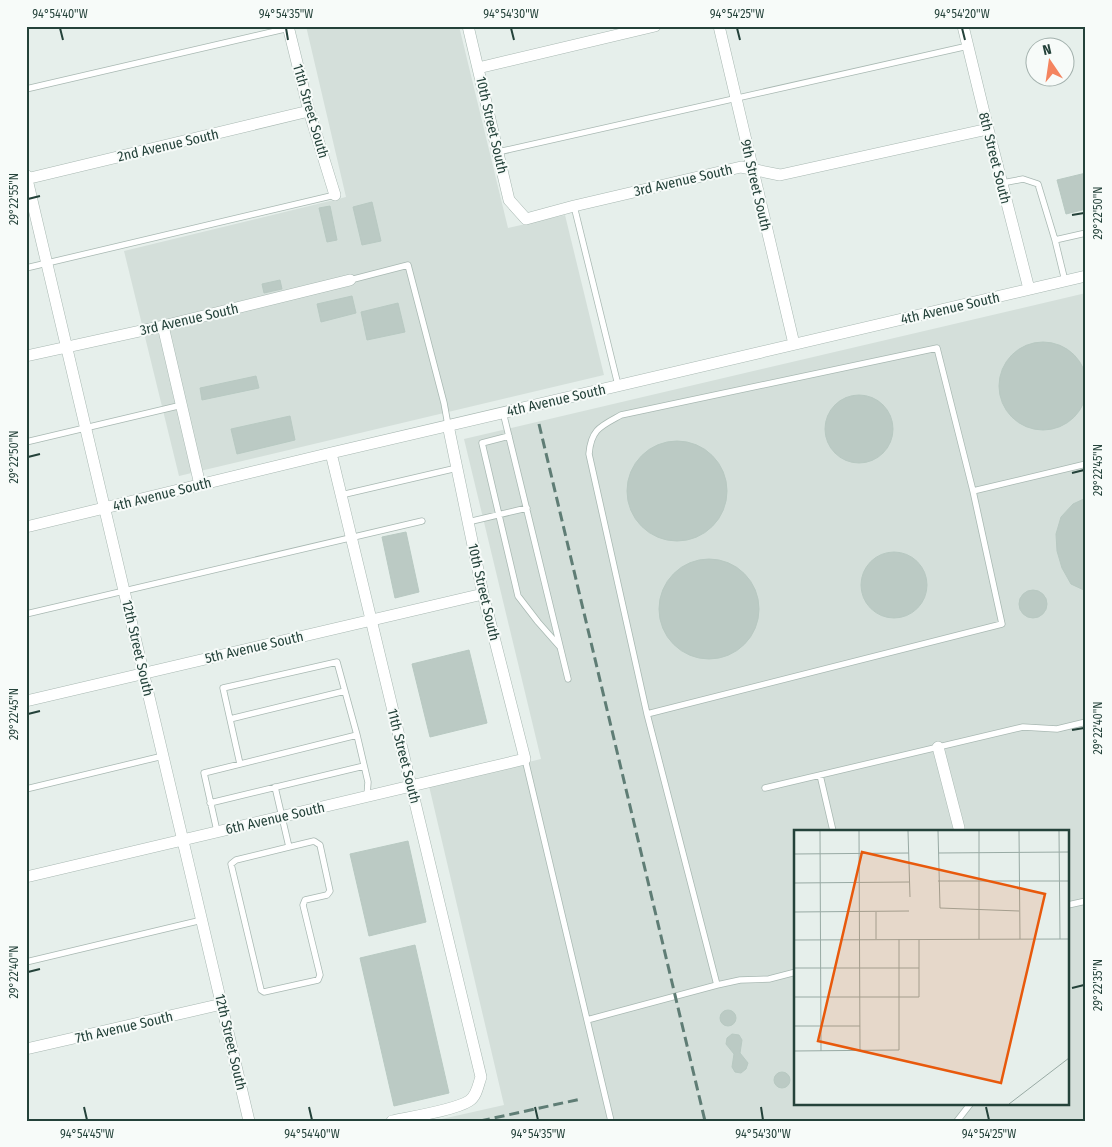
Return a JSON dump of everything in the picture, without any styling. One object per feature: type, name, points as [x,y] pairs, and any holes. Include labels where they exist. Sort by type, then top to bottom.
[{"type":"street","name":"10th Street South","points":[[468,26],[509,200],[526,219]]},
{"type":"street","points":[[478,68],[655,26]]},
{"type":"street","name":"9th Street South","points":[[719,26],[794,344]]},
{"type":"street","name":"8th Street South","points":[[963,26],[1029,289]]},
{"type":"street","name":"11th Street South","points":[[289,27],[309,111],[336,196]]},
{"type":"street","name":"2nd Avenue South","points":[[26,177],[309,111]]},
{"type":"street","name":"3rd Avenue South","points":[[526,219],[741,167],[780,175],[988,129]]},
{"type":"street","name":"12th Street South","points":[[26,177],[250,1121]]},
{"type":"street","name":"4th Avenue South","points":[[26,527],[448,425],[1086,276]]},
{"type":"street","name":"3rd Avenue South","points":[[26,356],[163,326],[350,280]]},
{"type":"street","points":[[163,326],[200,484]]},
{"type":"street","name":"10th Street South","points":[[448,425],[483,594],[525,758]]},
{"type":"street","name":"11th Street South","points":[[330,453],[481,1077],[476,1092],[470,1101],[453,1107],[392,1121]]},
{"type":"street","name":"5th Avenue South","points":[[26,701],[483,594]]},
{"type":"street","points":[[938,747],[960,828]]},
{"type":"street","name":"6th Avenue South","points":[[26,877],[525,758]]},
{"type":"street","name":"7th Avenue South","points":[[26,1050],[222,1004]]},
{"type":"lane","points":[[26,90],[289,27]]},
{"type":"lane","points":[[498,152],[968,46]]},
{"type":"lane","points":[[1002,183],[1023,179],[1038,184],[1065,281]]},
{"type":"lane","points":[[26,268],[336,196]]},
{"type":"lane","points":[[574,206],[618,385]]},
{"type":"lane","points":[[1055,240],[1086,233]]},
{"type":"lane","points":[[350,280],[408,265],[444,402],[448,425]]},
{"type":"lane","points":[[647,714],[1002,624],[973,491],[937,348],[621,415],[598,428],[590,445],[589,454],[647,714],[717,985]]},
{"type":"lane","points":[[26,442],[182,406]]},
{"type":"lane","points":[[503,412],[568,679]]},
{"type":"lane","points":[[509,436],[482,443],[518,596],[561,649]]},
{"type":"lane","points":[[973,491],[1086,464]]},
{"type":"lane","points":[[340,494],[457,468]]},
{"type":"lane","points":[[468,522],[527,508]]},
{"type":"lane","points":[[26,614],[422,521]]},
{"type":"lane","points":[[240,764],[223,688],[337,662],[368,782],[367,796]]},
{"type":"lane","points":[[230,719],[345,691]]},
{"type":"lane","points":[[765,788],[1023,727],[1057,729],[1086,722]]},
{"type":"lane","points":[[217,832],[204,773],[357,735]]},
{"type":"lane","points":[[26,788],[164,756]]},
{"type":"lane","points":[[525,758],[611,1121]]},
{"type":"lane","points":[[210,803],[364,766]]},
{"type":"lane","points":[[820,775],[833,830]]},
{"type":"lane","points":[[275,787],[289,847]]},
{"type":"lane","points":[[314,841],[320,845],[330,891],[327,895],[305,900],[303,905],[320,975],[318,980],[264,992],[261,990],[231,864],[236,860],[289,847],[314,841]]},
{"type":"lane","points":[[1070,905],[1086,901]]},
{"type":"lane","points":[[26,962],[202,920]]},
{"type":"lane","points":[[587,1020],[717,985],[740,980],[768,979],[794,972]]},
{"type":"lane","points":[[957,1121],[970,1104]]},
{"type":"shaded area","points":[[306,26],[459,26],[508,228],[565,215],[604,375],[179,476],[124,251],[346,197]]},
{"type":"shaded area","points":[[1086,293],[1086,1121],[433,1121],[504,1105],[429,786],[541,759],[464,439]]},
{"type":"building","points":[[1086,173],[1086,209],[1066,214],[1057,180]]},
{"type":"building","points":[[372,202],[381,241],[362,245],[353,207]]},
{"type":"building","points":[[330,206],[337,240],[327,242],[319,208]]},
{"type":"building","points":[[280,280],[282,289],[264,293],[262,284]]},
{"type":"building","points":[[352,296],[356,313],[321,322],[317,304]]},
{"type":"building","points":[[398,303],[405,332],[367,340],[361,312]]},
{"type":"building","points":[[1043,342],[1060,345],[1068,349],[1080,361],[1084,369],[1087,386],[1084,403],[1080,411],[1068,423],[1060,427],[1043,430],[1026,427],[1018,423],[1006,411],[1002,403],[999,386],[1002,369],[1006,361],[1018,349],[1026,345]]},
{"type":"building","points":[[256,376],[259,388],[202,400],[200,388]]},
{"type":"building","points":[[859,395],[872,398],[883,405],[890,416],[893,429],[890,442],[883,453],[872,460],[859,463],[846,460],[835,453],[828,442],[825,429],[828,416],[835,405],[846,398]]},
{"type":"building","points":[[290,416],[295,440],[237,454],[231,429]]},
{"type":"building","points":[[677,441],[696,445],[712,456],[723,472],[727,491],[723,510],[712,526],[696,537],[677,541],[658,537],[642,526],[631,510],[627,491],[631,472],[642,456],[658,445]]},
{"type":"building","points":[[1086,498],[1086,591],[1071,584],[1062,568],[1057,551],[1056,534],[1061,517],[1073,504]]},
{"type":"building","points":[[406,532],[419,592],[395,598],[382,537]]},
{"type":"building","points":[[894,552],[907,555],[917,562],[924,572],[927,585],[924,598],[917,608],[907,615],[894,618],[881,615],[871,608],[864,598],[861,585],[864,572],[871,562],[881,555]]},
{"type":"building","points":[[709,559],[728,563],[744,574],[755,590],[759,609],[755,628],[744,644],[728,655],[709,659],[690,655],[674,644],[663,628],[659,609],[663,590],[674,574],[690,563]]},
{"type":"building","points":[[1033,590],[1043,594],[1047,604],[1043,614],[1033,618],[1023,614],[1019,604],[1023,594]]},
{"type":"building","points":[[469,650],[487,723],[430,737],[412,664]]},
{"type":"building","points":[[408,841],[426,922],[369,936],[350,854]]},
{"type":"building","points":[[415,945],[449,1093],[394,1106],[360,958]]},
{"type":"building","points":[[728,1010],[736,1018],[728,1026],[720,1018]]},
{"type":"building","points":[[732,1034],[739,1035],[742,1040],[740,1053],[748,1063],[746,1069],[741,1073],[735,1072],[732,1067],[734,1054],[726,1044],[727,1038]]},
{"type":"building","points":[[782,1072],[790,1080],[782,1088],[774,1080]]},
{"type":"railway","points":[[539,424],[705,1121]]},
{"type":"railway","points":[[480,1121],[581,1099]]}]
